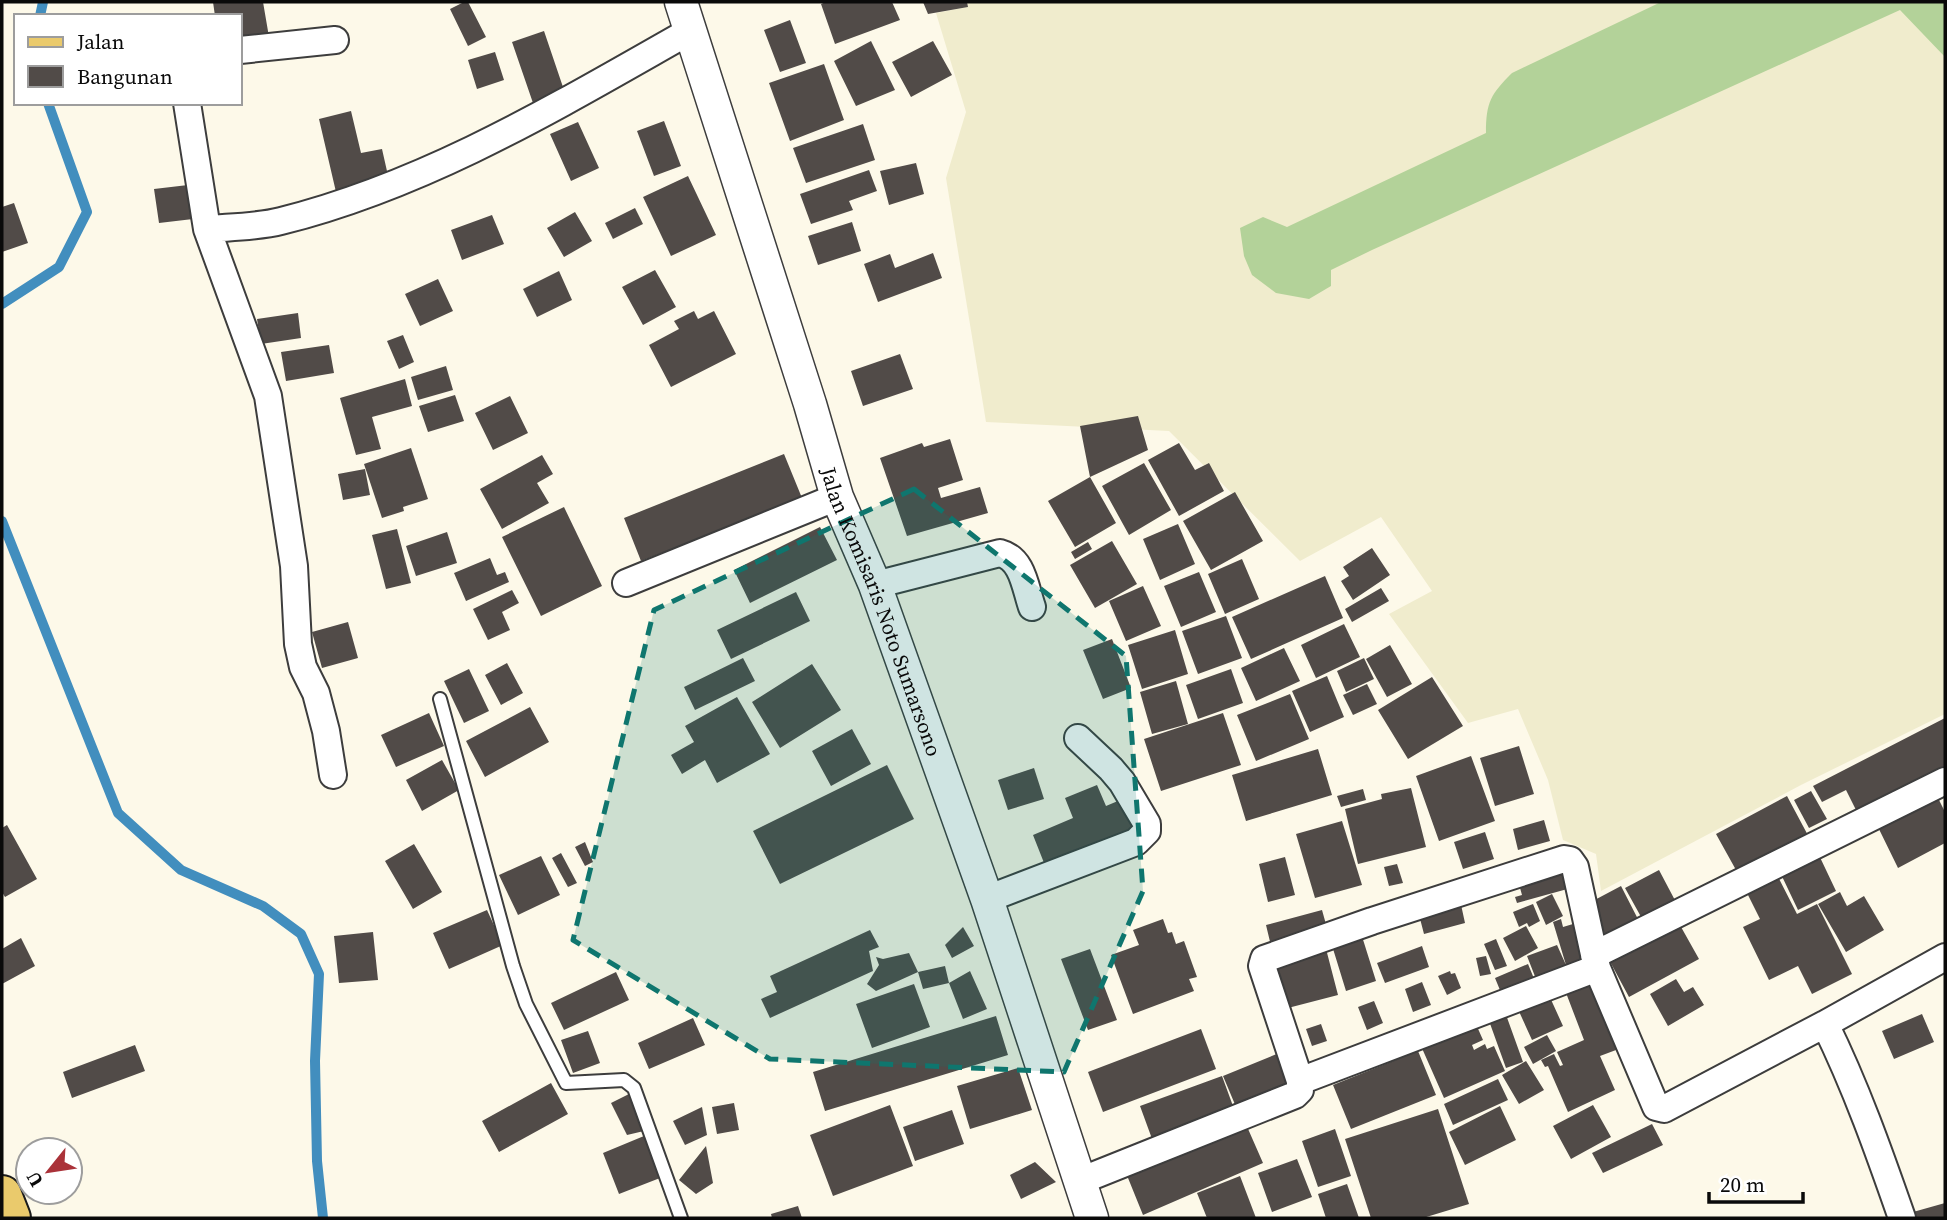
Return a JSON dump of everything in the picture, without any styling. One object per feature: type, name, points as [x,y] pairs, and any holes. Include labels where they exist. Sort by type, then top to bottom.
[{"type":"main road","points":[[2,1195],[10,1218]]},
{"type":"street","points":[[207,229],[279,222],[348,201],[427,172],[503,134],[685,16]]},
{"type":"street","name":"Jalan Komisaris Noto Sumarsono","points":[[685,16],[734,164],[837,497],[875,585],[987,899],[1091,1218]]},
{"type":"street","points":[[242,50],[335,40]]},
{"type":"street","points":[[187,105],[207,229],[268,396],[294,566],[298,644],[303,667],[316,693],[323,719],[333,775]]},
{"type":"street","points":[[625,583],[837,497]]},
{"type":"street","points":[[875,585],[1000,553],[1008,555],[1019,567],[1032,607]]},
{"type":"street","points":[[987,899],[1136,842],[1147,831],[1147,824],[1122,782],[1078,738]]},
{"type":"street","points":[[1300,1081],[1596,961],[1945,781]]},
{"type":"street","points":[[1080,1181],[1295,1095],[1300,1090],[1300,1081],[1262,960],[1273,954],[1564,859],[1570,860],[1575,867],[1596,961],[1654,1105],[1659,1109],[1825,1024],[1945,957]]},
{"type":"street","points":[[1825,1024],[1847,1068],[1902,1218]]},
{"type":"lane","points":[[440,699],[489,884],[526,1004],[566,1083],[624,1080],[635,1088],[681,1218]]},
{"type":"highlighted area","points":[[914,489],[1126,656],[1143,891],[1064,1072],[770,1059],[573,940],[654,610]]},
{"type":"shaded area","points":[[967,2],[1945,2],[1945,714],[1801,785],[1601,891],[1596,854],[1563,840],[1548,780],[1518,709],[1468,723],[1389,614],[1432,591],[1381,517],[1300,561],[1169,431],[986,422],[946,178],[966,112],[936,13],[968,7]]},
{"type":"green space","points":[[1661,2],[1945,2],[1945,57],[1900,10],[1331,270],[1331,286],[1309,299],[1276,293],[1252,275],[1244,256],[1240,228],[1263,217],[1287,227],[1486,133],[1491,99],[1512,73]]},
{"type":"building","points":[[213,2],[263,2],[269,37],[242,41],[242,14],[215,14]]},
{"type":"building","points":[[468,2],[486,37],[468,46],[450,9]]},
{"type":"building","points":[[892,2],[900,20],[835,44],[821,4]]},
{"type":"building","points":[[923,2],[967,2],[968,7],[928,14]]},
{"type":"building","points":[[790,20],[806,63],[780,72],[764,30]]},
{"type":"building","points":[[544,31],[565,93],[533,103],[512,42]]},
{"type":"building","points":[[871,41],[895,90],[856,106],[834,61]]},
{"type":"building","points":[[933,41],[952,75],[911,97],[892,62]]},
{"type":"building","points":[[495,52],[504,80],[477,89],[468,60]]},
{"type":"building","points":[[824,64],[844,120],[790,141],[769,83]]},
{"type":"building","points":[[351,111],[361,153],[382,149],[389,180],[336,192],[319,119]]},
{"type":"building","points":[[664,121],[681,166],[654,176],[637,131]]},
{"type":"building","points":[[578,122],[599,168],[571,181],[550,134]]},
{"type":"building","points":[[863,124],[875,160],[806,183],[793,148]]},
{"type":"building","points":[[916,163],[924,194],[889,205],[880,171]]},
{"type":"building","points":[[869,170],[877,191],[849,201],[853,210],[811,224],[800,194]]},
{"type":"building","points":[[688,176],[716,235],[671,256],[643,197]]},
{"type":"building","points":[[188,185],[193,219],[159,223],[154,189]]},
{"type":"building","points":[[14,203],[28,243],[2,252],[2,207]]},
{"type":"building","points":[[635,208],[643,224],[613,239],[605,223]]},
{"type":"building","points":[[575,212],[592,241],[564,257],[547,228]]},
{"type":"building","points":[[492,215],[504,244],[462,260],[451,230]]},
{"type":"building","points":[[852,222],[861,251],[818,265],[808,236]]},
{"type":"building","points":[[933,253],[942,278],[878,302],[864,264],[890,254],[895,268]]},
{"type":"building","points":[[655,270],[676,307],[643,325],[622,287]]},
{"type":"building","points":[[559,271],[572,300],[537,317],[523,289]]},
{"type":"building","points":[[438,279],[453,311],[420,326],[405,294]]},
{"type":"building","points":[[694,311],[698,319],[714,311],[736,354],[671,387],[649,345],[679,329],[674,321]]},
{"type":"building","points":[[298,313],[301,338],[261,344],[257,319]]},
{"type":"building","points":[[403,335],[414,362],[399,369],[387,341]]},
{"type":"building","points":[[329,345],[334,373],[286,381],[281,352]]},
{"type":"building","points":[[900,354],[913,389],[863,406],[851,371]]},
{"type":"building","points":[[446,366],[453,390],[418,400],[411,377]]},
{"type":"building","points":[[405,379],[412,406],[372,417],[381,449],[356,455],[340,398]]},
{"type":"building","points":[[455,395],[464,421],[428,432],[419,406]]},
{"type":"building","points":[[510,396],[528,433],[493,450],[475,413]]},
{"type":"building","points":[[1138,416],[1148,450],[1090,477],[1080,426]]},
{"type":"building","points":[[950,439],[963,480],[938,488],[941,498],[980,487],[988,513],[907,536],[880,458],[922,443],[924,447]]},
{"type":"building","points":[[1179,443],[1195,470],[1209,463],[1224,491],[1179,516],[1148,460]]},
{"type":"building","points":[[411,448],[428,499],[403,507],[404,511],[382,518],[364,464]]},
{"type":"building","points":[[784,454],[802,498],[641,561],[624,518]]},
{"type":"building","points":[[542,455],[553,474],[537,483],[549,503],[502,529],[480,489]]},
{"type":"building","points":[[1144,463],[1171,510],[1129,535],[1102,486]]},
{"type":"building","points":[[365,469],[370,495],[343,500],[338,474]]},
{"type":"building","points":[[1090,477],[1116,523],[1075,547],[1048,501]]},
{"type":"building","points":[[1235,492],[1263,541],[1211,570],[1183,521]]},
{"type":"building","points":[[564,507],[602,586],[541,616],[502,537]]},
{"type":"building","points":[[1178,524],[1195,564],[1160,580],[1143,539]]},
{"type":"building","points":[[820,527],[837,560],[750,603],[734,570]]},
{"type":"building","points":[[397,529],[411,583],[386,589],[372,535]]},
{"type":"building","points":[[447,532],[457,563],[416,576],[406,546]]},
{"type":"building","points":[[1112,541],[1137,584],[1095,608],[1070,565]]},
{"type":"building","points":[[1088,542],[1092,549],[1075,559],[1071,552]]},
{"type":"building","points":[[1372,548],[1390,575],[1353,600],[1341,581],[1349,576],[1343,567]]},
{"type":"building","points":[[490,558],[497,575],[505,572],[509,582],[466,601],[454,573]]},
{"type":"building","points":[[1242,559],[1259,599],[1225,614],[1208,574]]},
{"type":"building","points":[[1199,572],[1216,612],[1181,627],[1164,586]]},
{"type":"building","points":[[1325,576],[1343,618],[1251,659],[1232,617]]},
{"type":"building","points":[[1143,586],[1161,626],[1126,641],[1109,601]]},
{"type":"building","points":[[1381,588],[1389,601],[1352,622],[1345,609]]},
{"type":"building","points":[[512,590],[519,603],[502,612],[510,630],[488,640],[473,609]]},
{"type":"building","points":[[796,592],[810,621],[731,659],[717,630]]},
{"type":"building","points":[[1226,616],[1242,658],[1198,674],[1182,631]]},
{"type":"building","points":[[348,622],[358,658],[322,668],[312,632]]},
{"type":"building","points":[[1344,624],[1360,657],[1316,678],[1301,645]]},
{"type":"building","points":[[1175,630],[1188,674],[1142,689],[1128,645]]},
{"type":"building","points":[[1112,639],[1131,688],[1103,699],[1083,650]]},
{"type":"building","points":[[1390,645],[1412,684],[1387,697],[1366,659]]},
{"type":"building","points":[[1284,648],[1300,681],[1256,701],[1241,668]]},
{"type":"building","points":[[743,658],[755,681],[695,710],[684,687]]},
{"type":"building","points":[[1364,658],[1374,679],[1346,692],[1337,671]]},
{"type":"building","points":[[507,663],[523,693],[501,705],[485,675]]},
{"type":"building","points":[[812,664],[841,710],[780,748],[752,702]]},
{"type":"building","points":[[469,669],[489,711],[464,723],[444,681]]},
{"type":"building","points":[[1231,669],[1243,703],[1198,719],[1186,685]]},
{"type":"building","points":[[1327,676],[1344,717],[1310,732],[1292,691]]},
{"type":"building","points":[[1432,677],[1463,726],[1408,759],[1378,710]]},
{"type":"building","points":[[1176,681],[1188,724],[1152,734],[1140,692]]},
{"type":"building","points":[[1367,684],[1377,704],[1353,715],[1343,695]]},
{"type":"building","points":[[1290,694],[1309,739],[1256,761],[1237,715]]},
{"type":"building","points":[[737,697],[770,754],[717,783],[705,760],[682,774],[671,755],[694,742],[685,726]]},
{"type":"building","points":[[530,707],[549,742],[485,777],[466,741]]},
{"type":"building","points":[[429,713],[444,746],[396,767],[381,735]]},
{"type":"building","points":[[1223,713],[1241,765],[1161,791],[1144,739]]},
{"type":"building","points":[[1945,718],[1945,773],[1860,818],[1846,790],[1822,802],[1813,786]]},
{"type":"building","points":[[852,729],[871,764],[831,786],[812,751]]},
{"type":"building","points":[[1519,746],[1534,794],[1495,806],[1480,758]]},
{"type":"building","points":[[1318,749],[1332,795],[1246,821],[1232,775]]},
{"type":"building","points":[[1471,756],[1495,821],[1439,841],[1416,776]]},
{"type":"building","points":[[442,760],[459,790],[422,811],[406,780]]},
{"type":"building","points":[[887,765],[914,819],[780,884],[753,831]]},
{"type":"building","points":[[1034,768],[1044,799],[1008,810],[998,780]]},
{"type":"building","points":[[1097,785],[1106,806],[1125,798],[1140,837],[1048,873],[1033,835],[1073,818],[1065,798]]},
{"type":"building","points":[[1411,788],[1426,847],[1358,864],[1345,809],[1382,799],[1381,794]]},
{"type":"building","points":[[1363,789],[1366,800],[1341,807],[1337,796]]},
{"type":"building","points":[[1811,791],[1827,819],[1809,828],[1794,800]]},
{"type":"building","points":[[1935,792],[1945,812],[1945,843],[1898,868],[1876,823]]},
{"type":"building","points":[[1787,796],[1811,841],[1741,879],[1716,834]]},
{"type":"building","points":[[1544,820],[1550,841],[1518,850],[1513,829]]},
{"type":"building","points":[[1342,821],[1362,885],[1315,898],[1296,834]]},
{"type":"building","points":[[7,825],[37,879],[5,897],[2,892],[2,828]]},
{"type":"building","points":[[1485,832],[1494,859],[1463,869],[1454,842]]},
{"type":"building","points":[[585,842],[593,862],[585,866],[575,847]]},
{"type":"building","points":[[414,844],[442,892],[413,909],[385,861]]},
{"type":"building","points":[[1817,851],[1836,891],[1798,910],[1779,870]]},
{"type":"building","points":[[561,853],[577,883],[568,887],[552,858]]},
{"type":"building","points":[[541,856],[560,895],[518,915],[499,875]]},
{"type":"building","points":[[1285,857],[1295,895],[1268,902],[1259,864]]},
{"type":"building","points":[[1564,863],[1571,888],[1517,903],[1515,897],[1522,895],[1517,877]]},
{"type":"building","points":[[1397,864],[1403,883],[1389,886],[1384,867]]},
{"type":"building","points":[[1659,870],[1678,906],[1645,924],[1625,888]]},
{"type":"building","points":[[1775,871],[1797,914],[1817,904],[1852,974],[1812,994],[1798,966],[1769,980],[1743,927],[1760,919],[1744,887]]},
{"type":"building","points":[[1621,886],[1641,925],[1609,942],[1589,903]]},
{"type":"building","points":[[1840,892],[1847,906],[1864,896],[1884,930],[1846,952],[1818,904]]},
{"type":"building","points":[[1552,894],[1563,916],[1546,925],[1536,902]]},
{"type":"building","points":[[1460,900],[1465,923],[1424,934],[1418,911]]},
{"type":"building","points":[[1533,904],[1540,921],[1529,927],[1527,923],[1519,927],[1513,912]]},
{"type":"building","points":[[487,910],[503,945],[449,969],[433,933]]},
{"type":"building","points":[[1322,910],[1329,935],[1272,950],[1266,925]]},
{"type":"building","points":[[1676,918],[1699,959],[1629,997],[1607,956]]},
{"type":"building","points":[[1163,919],[1176,944],[1184,941],[1197,977],[1189,979],[1194,991],[1133,1014],[1111,955],[1139,945],[1133,930]]},
{"type":"building","points":[[1561,919],[1563,927],[1573,924],[1575,930],[1584,927],[1595,966],[1536,979],[1527,956],[1557,945],[1566,965],[1553,922]]},
{"type":"building","points":[[1526,926],[1538,948],[1515,961],[1503,938]]},
{"type":"building","points":[[963,927],[974,946],[952,958],[945,945]]},
{"type":"building","points":[[870,930],[879,947],[869,951],[873,971],[770,1018],[761,999],[777,992],[770,976]]},
{"type":"building","points":[[1360,930],[1376,981],[1346,991],[1330,939]]},
{"type":"building","points":[[373,932],[378,980],[339,983],[334,936]]},
{"type":"building","points":[[21,938],[35,966],[2,984],[2,949]]},
{"type":"building","points":[[1496,939],[1507,966],[1495,970],[1484,944]]},
{"type":"building","points":[[1325,945],[1338,995],[1284,1009],[1271,959]]},
{"type":"building","points":[[1422,946],[1429,967],[1385,983],[1377,963]]},
{"type":"building","points":[[1090,949],[1117,1020],[1088,1030],[1061,959]]},
{"type":"building","points":[[909,953],[918,972],[876,991],[867,984],[879,965],[876,957],[883,959]]},
{"type":"building","points":[[1486,956],[1491,974],[1480,976],[1476,958]]},
{"type":"building","points":[[1528,964],[1535,981],[1502,995],[1495,978]]},
{"type":"building","points":[[945,966],[949,983],[923,989],[918,972]]},
{"type":"building","points":[[970,971],[987,1009],[963,1019],[949,983]]},
{"type":"building","points":[[1450,971],[1451,974],[1455,973],[1461,988],[1447,995],[1438,976]]},
{"type":"building","points":[[616,972],[629,1000],[564,1030],[551,1003]]},
{"type":"building","points":[[1595,973],[1624,1047],[1600,1056],[1615,1090],[1568,1112],[1548,1066],[1545,1067],[1541,1060],[1554,1054],[1560,1066],[1563,1065],[1557,1052],[1584,1040],[1563,985]]},
{"type":"building","points":[[1676,979],[1684,992],[1693,987],[1704,1005],[1668,1026],[1650,994]]},
{"type":"building","points":[[1422,982],[1431,1005],[1413,1012],[1405,989]]},
{"type":"building","points":[[914,984],[930,1027],[872,1048],[856,1004]]},
{"type":"building","points":[[1548,993],[1563,1026],[1532,1040],[1517,1007]]},
{"type":"building","points":[[1374,1001],[1383,1023],[1367,1030],[1358,1007]]},
{"type":"building","points":[[1505,1012],[1523,1062],[1506,1068],[1488,1018]]},
{"type":"building","points":[[1922,1014],[1934,1042],[1894,1059],[1882,1031]]},
{"type":"building","points":[[996,1016],[1008,1055],[825,1111],[813,1072]]},
{"type":"building","points":[[693,1018],[705,1045],[649,1069],[638,1043]]},
{"type":"building","points":[[1475,1022],[1483,1040],[1472,1045],[1474,1050],[1485,1044],[1487,1049],[1494,1046],[1505,1071],[1444,1098],[1421,1046]]},
{"type":"building","points":[[1321,1024],[1327,1041],[1312,1046],[1306,1029]]},
{"type":"building","points":[[1201,1029],[1216,1069],[1103,1112],[1088,1072]]},
{"type":"building","points":[[588,1031],[600,1063],[573,1073],[561,1040]]},
{"type":"building","points":[[1547,1035],[1556,1051],[1533,1064],[1524,1047]]},
{"type":"building","points":[[135,1045],[145,1071],[72,1098],[63,1072]]},
{"type":"building","points":[[1418,1051],[1436,1095],[1351,1129],[1333,1085]]},
{"type":"building","points":[[1279,1053],[1294,1090],[1239,1114],[1223,1076]]},
{"type":"building","points":[[1526,1061],[1544,1090],[1519,1104],[1502,1075]]},
{"type":"building","points":[[1018,1068],[1032,1110],[970,1129],[957,1086]]},
{"type":"building","points":[[1222,1076],[1237,1117],[1155,1147],[1140,1106]]},
{"type":"building","points":[[1498,1079],[1508,1100],[1453,1125],[1444,1104]]},
{"type":"building","points":[[551,1083],[568,1114],[499,1152],[482,1121]]},
{"type":"building","points":[[635,1091],[644,1131],[627,1135],[611,1103]]},
{"type":"building","points":[[734,1103],[739,1130],[717,1134],[712,1107]]},
{"type":"building","points":[[890,1105],[913,1166],[833,1196],[810,1135]]},
{"type":"building","points":[[1593,1105],[1611,1137],[1571,1159],[1553,1126]]},
{"type":"building","points":[[1500,1106],[1516,1140],[1465,1165],[1449,1132]]},
{"type":"building","points":[[702,1107],[707,1135],[685,1145],[673,1121]]},
{"type":"building","points":[[1438,1109],[1469,1204],[1423,1218],[1371,1218],[1345,1139]]},
{"type":"building","points":[[952,1110],[964,1144],[915,1161],[903,1127]]},
{"type":"building","points":[[1245,1122],[1263,1163],[1143,1215],[1126,1173]]},
{"type":"building","points":[[1652,1124],[1663,1145],[1603,1173],[1592,1153]]},
{"type":"building","points":[[1335,1129],[1351,1176],[1318,1187],[1302,1141]]},
{"type":"building","points":[[644,1136],[660,1178],[619,1194],[603,1153]]},
{"type":"building","points":[[706,1146],[713,1183],[696,1194],[679,1180]]},
{"type":"building","points":[[1297,1159],[1312,1197],[1272,1212],[1258,1173]]},
{"type":"building","points":[[1035,1162],[1056,1182],[1021,1199],[1010,1175]]},
{"type":"building","points":[[1240,1176],[1256,1218],[1207,1218],[1197,1193]]},
{"type":"building","points":[[1347,1184],[1359,1218],[1326,1218],[1318,1194]]},
{"type":"building","points":[[1945,1203],[1945,1218],[1908,1218],[1906,1214]]},
{"type":"building","points":[[798,1206],[802,1218],[772,1218],[771,1214]]},
{"type":"waterway","points":[[40,14],[43,2]]},
{"type":"waterway","points":[[2,304],[59,267],[87,212],[49,105]]},
{"type":"waterway","points":[[2,521],[118,813],[181,870],[263,906],[301,934],[319,974],[315,1061],[317,1161],[323,1218]]}]
